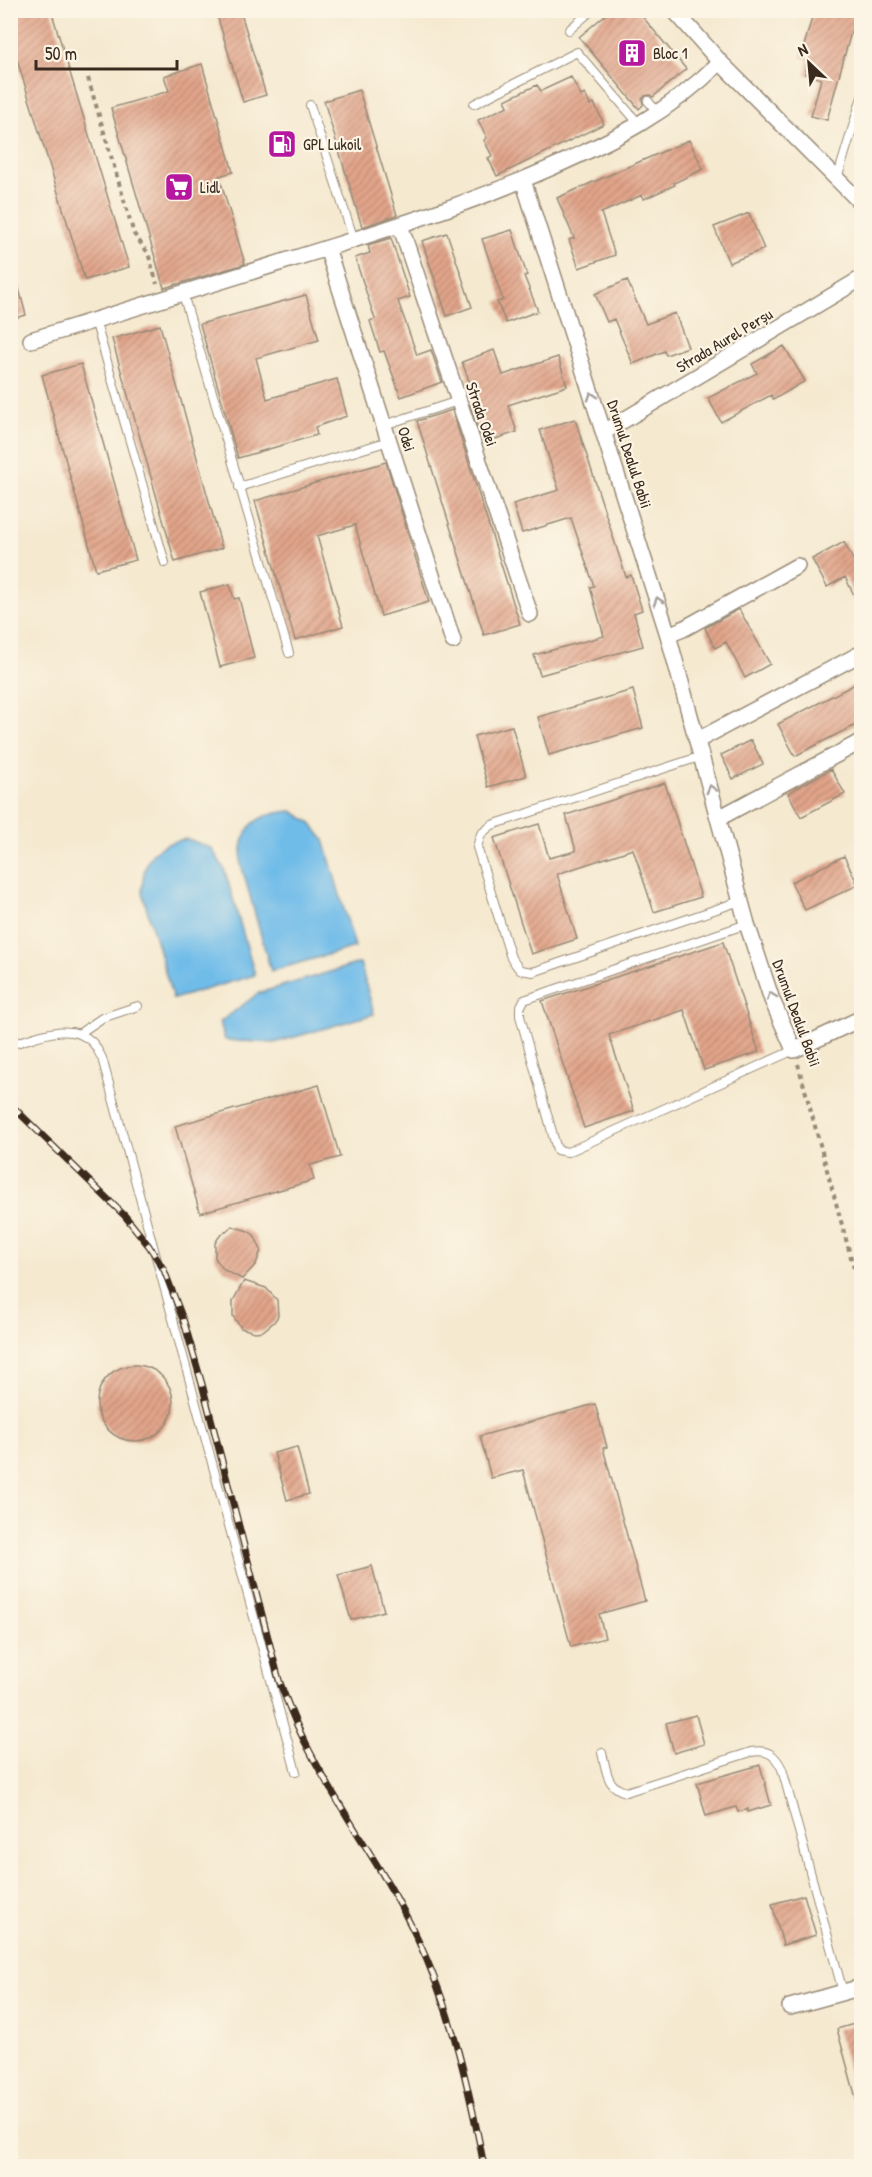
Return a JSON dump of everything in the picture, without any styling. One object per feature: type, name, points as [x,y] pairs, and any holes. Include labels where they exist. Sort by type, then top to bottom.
[{"type":"street","points":[[674,10],[720,62],[861,204]]},
{"type":"street","points":[[31,340],[354,240],[523,180],[640,126],[653,107],[694,86],[720,62]]},
{"type":"street","name":"Drumul Dealul Babii","points":[[523,180],[668,635],[747,924],[772,1000],[794,1050]]},
{"type":"street","name":"Strada Odei","points":[[400,225],[530,614]]},
{"type":"street","name":"Odei","points":[[327,248],[453,641]]},
{"type":"street","name":"Strada Aurel Perșu","points":[[604,432],[861,278]]},
{"type":"street","points":[[668,635],[797,566]]},
{"type":"street","points":[[698,740],[861,652]]},
{"type":"street","points":[[719,818],[861,741]]},
{"type":"street","points":[[794,1050],[861,1018]]},
{"type":"street","points":[[790,2007],[861,1987]]},
{"type":"lane","points":[[569,30],[592,10]]},
{"type":"lane","points":[[474,104],[578,52],[640,126]]},
{"type":"lane","points":[[837,181],[861,97]]},
{"type":"lane","points":[[310,105],[354,240]]},
{"type":"lane","points":[[183,294],[289,653]]},
{"type":"lane","points":[[95,320],[165,563]]},
{"type":"lane","points":[[384,425],[459,401]]},
{"type":"lane","points":[[239,487],[389,441]]},
{"type":"lane","points":[[702,756],[492,825],[481,834],[477,847],[512,958],[520,970],[532,972],[740,901]]},
{"type":"lane","points":[[747,924],[524,1000],[520,1008],[520,1016],[557,1150],[568,1152],[794,1050]]},
{"type":"lane","points":[[80,1033],[102,1018],[138,1006]]},
{"type":"lane","points":[[10,1045],[63,1030],[80,1033],[92,1042],[102,1058],[296,1772]]},
{"type":"lane","points":[[602,1753],[610,1783],[617,1790],[626,1792],[751,1752],[762,1750],[771,1753],[783,1769],[843,1992]]},
{"type":"path","points":[[88,78],[134,234],[148,253],[161,299]]},
{"type":"path","name":"Drumul Dealul Babii","points":[[794,1050],[861,1298]]},
{"type":"water","points":[[292,811],[310,822],[324,840],[355,947],[271,971],[241,864],[242,851],[247,831],[253,824],[268,815]]},
{"type":"water","points":[[187,839],[211,848],[224,868],[255,975],[173,999],[142,892],[143,880],[148,862],[158,849],[175,841]]},
{"type":"water","points":[[360,963],[374,1014],[274,1043],[225,1040],[220,1022],[259,993]]},
{"type":"building","points":[[10,10],[51,10],[129,267],[85,280],[10,37]]},
{"type":"building","points":[[231,10],[240,10],[266,95],[243,102],[217,15]]},
{"type":"building","name":"Bloc 1","points":[[611,10],[637,10],[686,69],[653,97],[645,96],[642,99],[643,105],[639,109],[579,37]]},
{"type":"building","points":[[814,10],[857,10],[827,120],[811,116],[821,79],[805,74],[809,59],[801,57]]},
{"type":"building","name":"Lidl","points":[[202,64],[233,172],[219,176],[245,264],[164,288],[111,108],[169,91],[164,76]]},
{"type":"building","points":[[571,77],[581,96],[585,94],[590,105],[594,103],[604,124],[497,176],[488,158],[492,156],[484,140],[487,138],[478,120],[508,106],[505,100],[537,85],[541,91]]},
{"type":"building","points":[[359,90],[397,215],[362,227],[324,101]]},
{"type":"building","points":[[689,140],[703,169],[644,199],[642,195],[601,213],[615,255],[579,268],[569,240],[574,238],[557,198]]},
{"type":"building","points":[[749,213],[764,249],[729,263],[714,227]]},
{"type":"building","points":[[512,230],[527,275],[524,276],[538,311],[506,323],[497,302],[503,300],[482,239]]},
{"type":"building","points":[[447,233],[472,307],[447,316],[422,241]]},
{"type":"building","points":[[391,238],[410,297],[398,301],[417,355],[431,350],[442,382],[401,397],[384,351],[380,352],[370,321],[375,319],[355,258],[370,253],[368,245]]},
{"type":"building","points":[[15,274],[26,315],[10,319],[10,275]]},
{"type":"building","points":[[627,280],[646,324],[675,313],[688,347],[666,355],[664,351],[633,364],[614,319],[607,322],[595,294]]},
{"type":"building","points":[[306,295],[319,340],[256,358],[267,399],[337,379],[347,416],[315,427],[317,435],[238,458],[200,324]]},
{"type":"building","points":[[160,325],[222,548],[175,562],[112,339]]},
{"type":"building","points":[[784,346],[805,381],[773,400],[771,395],[721,422],[708,398],[757,373],[752,364]]},
{"type":"building","points":[[494,350],[503,375],[558,357],[567,386],[508,405],[517,432],[483,443],[470,404],[477,402],[462,362]]},
{"type":"building","points":[[81,364],[136,560],[96,570],[42,375]]},
{"type":"building","points":[[452,410],[520,624],[484,635],[417,421]]},
{"type":"building","points":[[575,419],[626,577],[631,575],[642,610],[634,613],[643,646],[540,675],[534,655],[604,636],[590,587],[594,586],[571,518],[522,533],[513,504],[559,490],[540,430]]},
{"type":"building","points":[[386,462],[429,602],[381,616],[355,525],[317,536],[343,626],[295,640],[255,501]]},
{"type":"building","points":[[844,542],[861,575],[861,609],[845,577],[827,587],[812,559]]},
{"type":"building","points":[[230,584],[234,599],[239,598],[254,658],[220,667],[200,592]]},
{"type":"building","points":[[739,609],[770,664],[745,678],[726,642],[715,648],[705,628]]},
{"type":"building","points":[[861,681],[861,722],[795,756],[778,724]]},
{"type":"building","points":[[633,690],[643,728],[549,755],[538,717]]},
{"type":"building","points":[[512,726],[526,776],[488,787],[474,736]]},
{"type":"building","points":[[751,740],[763,764],[733,779],[721,755]]},
{"type":"building","points":[[831,769],[845,794],[801,817],[788,793]]},
{"type":"building","points":[[665,783],[701,897],[654,912],[633,849],[557,874],[577,939],[531,954],[494,838],[539,824],[549,858],[576,851],[566,815]]},
{"type":"building","points":[[844,856],[858,885],[805,910],[791,882]]},
{"type":"building","points":[[723,942],[759,1052],[704,1070],[684,1010],[609,1035],[634,1111],[584,1128],[542,1001]]},
{"type":"building","points":[[319,1085],[340,1157],[310,1165],[314,1180],[200,1213],[175,1126]]},
{"type":"building","points":[[232,1226],[254,1235],[261,1250],[256,1264],[242,1279],[224,1270],[215,1258],[215,1243]]},
{"type":"building","points":[[244,1281],[266,1288],[277,1300],[278,1316],[263,1331],[255,1332],[241,1328],[233,1316],[233,1301]]},
{"type":"building","points":[[135,1365],[149,1368],[162,1376],[170,1389],[173,1403],[170,1417],[162,1430],[149,1438],[135,1441],[121,1438],[108,1430],[100,1417],[97,1403],[100,1389],[108,1376],[121,1368]]},
{"type":"building","points":[[595,1404],[607,1447],[603,1448],[645,1601],[599,1614],[605,1638],[571,1647],[523,1470],[491,1478],[480,1436]]},
{"type":"building","points":[[297,1447],[309,1494],[287,1500],[274,1453]]},
{"type":"building","points":[[372,1566],[384,1611],[351,1620],[338,1575]]},
{"type":"building","points":[[696,1715],[704,1744],[674,1753],[666,1723]]},
{"type":"building","points":[[760,1765],[771,1805],[748,1812],[748,1809],[738,1812],[736,1807],[706,1816],[697,1783]]},
{"type":"building","points":[[804,1895],[816,1935],[783,1945],[772,1904]]},
{"type":"building","points":[[861,2022],[861,2101],[857,2102],[837,2029]]},
{"type":"railway","points":[[10,1104],[125,1216],[149,1246],[164,1270],[184,1322],[202,1384],[279,1680],[307,1746],[391,1888],[428,1963],[449,2020],[472,2107],[484,2166]]},
{"type":"place","name":"Bloc 1","points":[[632,53]]},
{"type":"place","name":"GPL Lukoil","points":[[282,144]]},
{"type":"place","name":"Lidl","points":[[179,187]]}]
